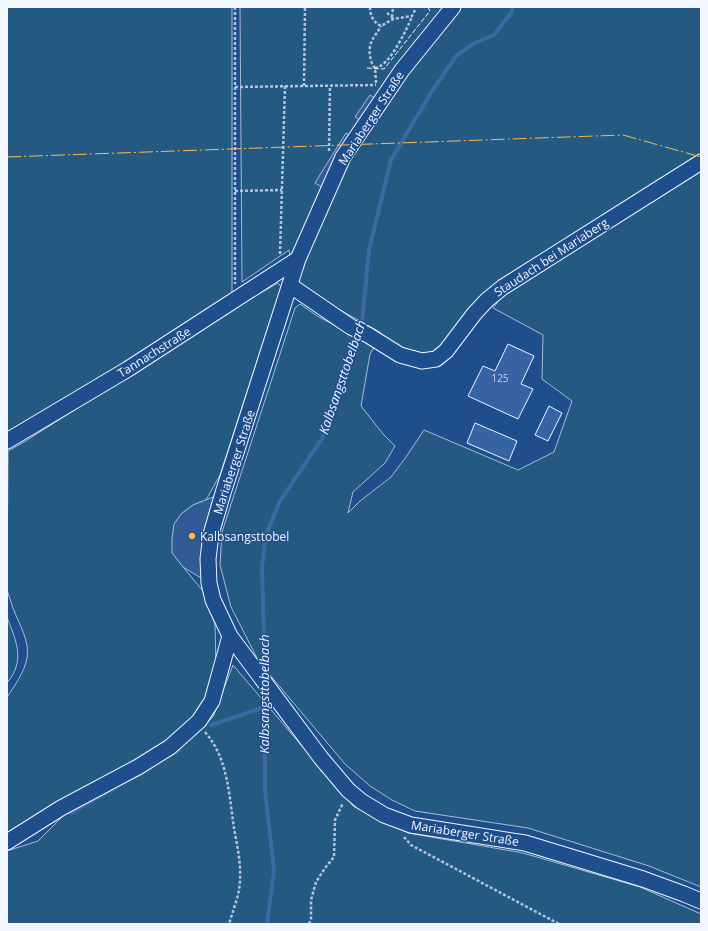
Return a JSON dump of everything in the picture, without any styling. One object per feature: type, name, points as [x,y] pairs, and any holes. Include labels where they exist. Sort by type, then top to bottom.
[{"type":"street","name":"Mariaberger Straße","points":[[453,7],[402,70],[343,157],[298,260],[211,534],[208,559],[209,583],[213,600],[230,636],[248,661],[321,758],[348,790],[361,801],[384,815],[411,825],[525,843],[644,879],[701,901]]},
{"type":"street","name":"Staudach bei Mariaberg","points":[[291,286],[351,327],[368,335],[400,355],[422,361],[436,359],[446,351],[474,314],[487,300],[503,287],[701,162]]},
{"type":"street","name":"Tannachstraße","points":[[7,441],[128,369],[298,260]]},
{"type":"street","points":[[7,842],[61,808],[108,784],[170,746],[199,721],[212,702],[230,636]]},
{"type":"path","points":[[235,7],[236,300]]},
{"type":"path","points":[[304,7],[304,86]]},
{"type":"path","points":[[370,7],[370,15],[376,23],[381,26]]},
{"type":"path","points":[[412,16],[393,18],[381,26],[371,44],[370,52],[372,65],[375,68],[380,67],[389,57],[408,27],[415,10],[415,7]]},
{"type":"path","points":[[393,8],[393,18]]},
{"type":"path","points":[[387,13],[393,18]]},
{"type":"path","points":[[235,87],[376,85]]},
{"type":"path","points":[[280,272],[285,86]]},
{"type":"path","points":[[329,152],[330,86]]},
{"type":"path","points":[[235,191],[282,190]]},
{"type":"path","points":[[199,721],[203,730],[214,743],[226,775],[239,858],[239,889],[229,924]]},
{"type":"path","points":[[309,924],[311,919],[311,900],[316,882],[334,857],[335,820],[348,790]]},
{"type":"path","points":[[402,835],[411,845],[559,924]]},
{"type":"shaded area","points":[[7,7],[232,7],[232,295],[124,365],[7,432]]},
{"type":"shaded area","points":[[240,7],[701,7],[701,157],[484,296],[469,309],[443,343],[434,352],[424,354],[402,350],[378,331],[295,285],[289,250],[242,282]]},
{"type":"shaded area","points":[[370,95],[380,102],[366,124],[355,117]]},
{"type":"shaded area","points":[[346,133],[354,138],[322,187],[315,183]]},
{"type":"shaded area","points":[[701,168],[701,887],[649,866],[528,828],[415,811],[392,800],[370,786],[345,764],[259,662],[231,607],[220,565],[222,532],[295,308],[300,304],[317,316],[375,346],[370,354],[361,406],[383,434],[395,446],[385,463],[353,492],[348,513],[360,501],[391,477],[424,430],[518,470],[554,452],[572,401],[542,379],[543,335],[493,308],[506,291]]},
{"type":"shaded area","points":[[278,283],[281,287],[220,475],[206,500],[193,505],[181,514],[183,567],[203,591],[215,624],[216,668],[207,700],[196,718],[167,743],[7,836],[7,697],[21,674],[26,663],[28,652],[23,633],[7,590],[8,451],[240,305]]},
{"type":"shaded area","name":"Kalbsangsttobel","points":[[223,493],[209,583],[183,567],[172,553],[174,524],[181,514],[193,505]]},
{"type":"shaded area","points":[[7,617],[16,642],[18,658],[13,675],[7,683]]},
{"type":"shaded area","points":[[233,665],[353,806],[408,833],[523,853],[640,887],[701,914],[701,924],[7,924],[7,851],[38,841],[68,811],[140,775],[167,757],[213,717]]},
{"type":"building","points":[[508,344],[534,356],[521,384],[533,389],[518,419],[468,396],[483,366],[495,371]]},
{"type":"building","points":[[549,406],[562,413],[548,441],[535,435]]},
{"type":"building","points":[[475,423],[517,441],[509,461],[467,443]]},
{"type":"waterway","name":"Kalbsangsttobelbach","points":[[265,675],[262,567],[266,535],[280,501],[323,437],[347,371],[362,322],[369,250],[391,160],[434,88],[457,55],[473,44],[494,35],[511,13],[513,7]]},
{"type":"waterway","name":"Kalbsangsttobelbach","points":[[265,691],[265,790],[274,871],[267,924]]},
{"type":"waterway","points":[[211,725],[265,707]]},
{"type":"waterway","points":[[172,754],[179,750]]},
{"type":"waterway","points":[[71,813],[111,790]]},
{"type":"fence","points":[[367,68],[384,69],[430,11],[428,7]]},
{"type":"power","points":[[7,157],[623,135],[701,157]]},
{"type":"place","name":"Kalbsangsttobel","points":[[192,536]]}]
